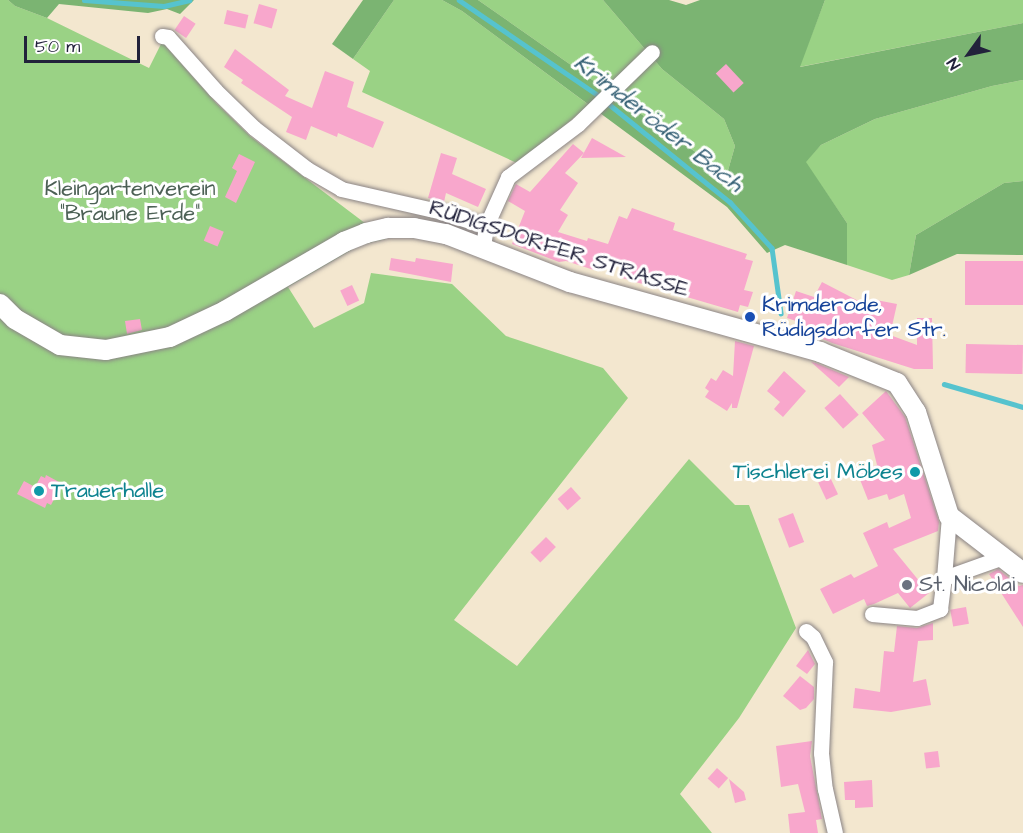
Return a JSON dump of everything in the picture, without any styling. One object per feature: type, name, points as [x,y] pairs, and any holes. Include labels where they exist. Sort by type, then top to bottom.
[{"type":"street","points":[[162,36],[168,37],[215,90],[254,128],[307,169],[341,189],[442,212],[486,226]]},
{"type":"street","points":[[483,247],[486,226],[508,177],[604,100],[652,52]]},
{"type":"street","name":"RÜDIGSDORFER STRASSE","points":[[0,304],[15,320],[60,345],[105,350],[170,337],[225,311],[335,247],[366,233],[388,228],[414,228],[446,234],[570,282],[820,352],[897,382],[916,412],[949,516]]},
{"type":"street","points":[[949,516],[1023,573]]},
{"type":"street","points":[[872,614],[917,618],[940,609],[949,516]]},
{"type":"street","points":[[944,578],[1003,557]]},
{"type":"street","points":[[806,631],[813,637],[825,662],[821,753],[825,789],[835,833]]},
{"type":"green space","name":"Kleingartenverein \"Braune Erde\"","points":[[0,0],[8,0],[15,6],[47,18],[149,68],[162,42],[216,103],[251,137],[386,239],[360,245],[288,287],[314,328],[364,303],[371,273],[452,284],[506,336],[603,368],[628,398],[454,620],[517,666],[689,459],[735,505],[749,505],[796,628],[739,718],[680,794],[712,833],[0,833]]},
{"type":"green space","points":[[8,0],[194,0],[180,14],[167,9],[148,13],[59,4],[47,18],[15,6]]},
{"type":"green space","points":[[363,0],[394,0],[353,59],[332,44]]},
{"type":"green space","points":[[394,0],[442,0],[462,11],[589,105],[519,164],[362,92],[370,71],[353,59]]},
{"type":"green space","points":[[442,0],[478,0],[727,174],[735,146],[724,119],[662,69],[603,0],[669,0],[686,5],[700,0],[825,0],[800,67],[1023,23],[1023,80],[992,86],[875,119],[821,145],[806,162],[847,223],[847,265],[785,245],[767,253],[727,207],[462,11]]},
{"type":"green space","points":[[478,0],[603,0],[662,69],[724,119],[735,146],[727,174]]},
{"type":"green space","points":[[825,0],[1023,0],[1023,23],[799,67]]},
{"type":"green space","points":[[1023,80],[1023,181],[1004,183],[916,235],[909,275],[892,280],[847,265],[847,223],[805,162],[821,145],[875,119],[992,86]]},
{"type":"green space","points":[[1023,181],[1023,255],[957,254],[909,275],[916,235],[1004,183]]},
{"type":"building","points":[[259,4],[277,9],[272,28],[253,23]]},
{"type":"building","points":[[227,10],[248,15],[245,29],[224,24]]},
{"type":"building","points":[[184,16],[196,24],[186,38],[174,30]]},
{"type":"building","points":[[235,49],[289,90],[285,96],[312,108],[325,71],[354,82],[347,107],[384,122],[373,148],[338,133],[337,137],[311,126],[306,140],[286,132],[292,117],[241,83],[243,80],[224,67]]},
{"type":"building","points":[[726,64],[744,83],[733,93],[716,74]]},
{"type":"building","points":[[592,138],[626,157],[581,158]]},
{"type":"building","points":[[573,144],[584,153],[565,173],[578,183],[560,210],[568,215],[558,232],[587,241],[588,238],[608,244],[619,216],[627,219],[632,208],[675,223],[673,230],[747,254],[745,259],[753,261],[744,290],[753,292],[748,307],[740,305],[738,312],[622,278],[627,265],[599,255],[594,270],[566,261],[559,262],[512,244],[525,211],[508,201],[516,184],[530,192]]},
{"type":"building","points":[[441,153],[457,158],[452,174],[486,189],[478,207],[446,193],[444,202],[428,198]]},
{"type":"building","points":[[239,154],[255,162],[236,203],[225,197],[237,171],[232,168]]},
{"type":"building","points":[[210,226],[224,232],[218,247],[204,241]]},
{"type":"building","points":[[391,258],[415,262],[416,258],[453,264],[451,282],[389,270]]},
{"type":"building","points":[[965,261],[1023,261],[1023,305],[965,305]]},
{"type":"building","points":[[822,282],[874,309],[876,300],[897,304],[890,335],[917,345],[917,318],[932,318],[933,369],[914,369],[832,343],[799,329],[802,323],[787,318],[796,291],[814,297]]},
{"type":"building","points":[[352,285],[359,300],[347,306],[340,290]]},
{"type":"building","points":[[140,319],[142,330],[127,334],[125,321]]},
{"type":"building","points":[[735,341],[754,346],[737,408],[732,408],[732,403],[727,411],[705,397],[709,391],[705,388],[711,378],[716,381],[723,370],[733,376]]},
{"type":"building","points":[[966,344],[1023,345],[1022,374],[965,373]]},
{"type":"building","points":[[811,362],[816,363],[849,377],[839,387]]},
{"type":"building","points":[[784,371],[806,391],[783,417],[774,409],[780,402],[767,391]]},
{"type":"building","points":[[886,391],[905,417],[939,522],[938,531],[893,549],[929,593],[910,608],[898,593],[867,606],[864,599],[833,614],[820,589],[851,574],[854,578],[878,566],[863,533],[887,522],[889,528],[911,518],[904,494],[889,500],[887,494],[868,500],[857,472],[877,465],[872,445],[885,440],[862,413]]},
{"type":"building","points":[[840,394],[859,415],[843,429],[824,408]]},
{"type":"building","name":"Trauerhalle","points":[[46,475],[59,482],[56,486],[60,488],[51,505],[47,503],[45,508],[17,494],[24,481],[35,487],[41,476],[45,478]]},
{"type":"building","points":[[830,477],[838,494],[826,500],[818,482]]},
{"type":"building","points":[[571,487],[581,498],[568,510],[558,499]]},
{"type":"building","points":[[793,513],[804,542],[789,548],[778,519]]},
{"type":"building","points":[[546,537],[556,547],[540,562],[530,553]]},
{"type":"building","points":[[998,569],[1019,586],[1023,585],[1023,627],[989,574]]},
{"type":"building","points":[[966,607],[969,624],[953,627],[950,610]]},
{"type":"building","points":[[933,623],[933,640],[918,641],[913,682],[926,679],[931,705],[891,712],[853,708],[855,688],[880,692],[884,651],[894,652],[897,626],[917,628]]},
{"type":"building","points":[[808,650],[815,664],[807,674],[796,666]]},
{"type":"building","points":[[800,676],[814,687],[814,699],[806,708],[800,710],[783,696]]},
{"type":"building","points":[[812,741],[810,756],[822,819],[816,820],[818,833],[790,833],[788,814],[805,812],[798,784],[781,787],[776,746]]},
{"type":"building","points":[[938,751],[940,767],[926,769],[924,753]]},
{"type":"building","points":[[717,768],[728,778],[719,788],[708,778]]},
{"type":"building","points":[[729,779],[744,792],[746,800],[735,803]]},
{"type":"building","points":[[872,780],[873,807],[855,808],[855,800],[845,800],[844,782]]},
{"type":"waterway","name":"Krimderöder Bach","points":[[84,0],[164,6],[189,0]]},
{"type":"waterway","name":"Krimderöder Bach","points":[[459,0],[599,96],[730,202],[772,248],[781,313]]},
{"type":"waterway","name":"Krimderöder Bach","points":[[944,384],[1023,407]]},
{"type":"place","name":"Krimderode, Rüdigsdorfer Str.","points":[[750,317]]},
{"type":"place","name":"Tischlerei Möbes","points":[[915,472]]},
{"type":"place","name":"Trauerhalle","points":[[39,491]]},
{"type":"place","name":"St. Nicolai","points":[[907,585]]}]
